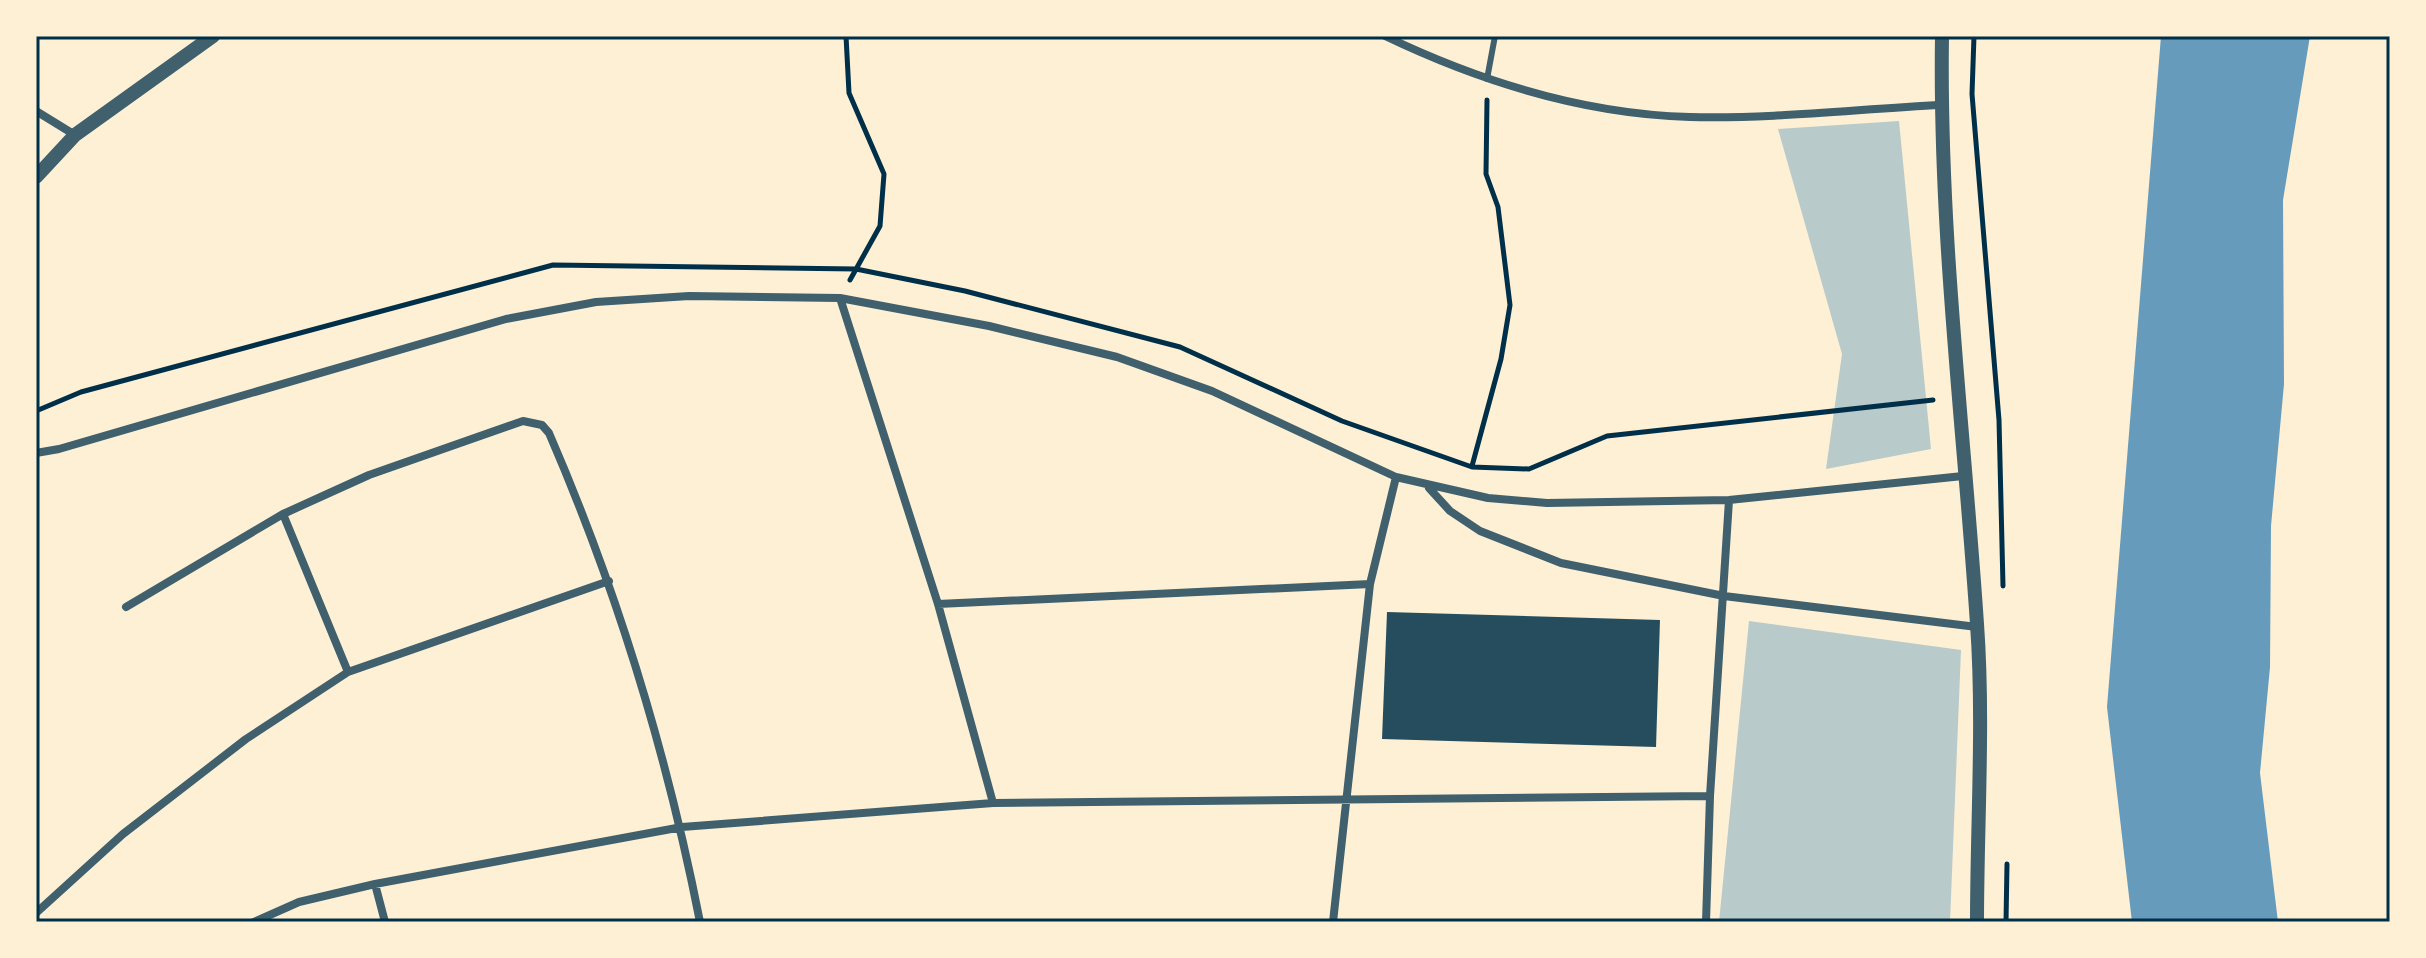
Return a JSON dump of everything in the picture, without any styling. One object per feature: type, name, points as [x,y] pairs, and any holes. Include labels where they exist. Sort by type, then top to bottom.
[{"type":"street","points":[[36,177],[75,135],[213,36]]},
{"type":"street","points":[[1385,36],[1487,79],[1594,107],[1690,117],[1941,105]]},
{"type":"street","points":[[1942,36],[1941,105],[1958,397],[1977,627],[1977,922]]},
{"type":"street","points":[[36,111],[75,135]]},
{"type":"street","points":[[36,453],[59,449],[521,316],[596,302],[689,296],[840,298],[989,326],[1117,357],[1212,391],[1396,477],[1464,494],[1547,503],[1729,500],[1963,476]]},
{"type":"street","points":[[840,298],[938,604],[993,803]]},
{"type":"street","points":[[126,607],[283,514],[369,475],[523,421],[542,425],[549,433],[609,581],[682,827],[700,922]]},
{"type":"street","points":[[1333,922],[1370,584],[1396,477]]},
{"type":"street","points":[[1428,487],[1450,511],[1480,531],[1561,563],[1724,596],[1977,627]]},
{"type":"street","points":[[1706,922],[1710,796],[1729,500]]},
{"type":"street","points":[[283,514],[348,672]]},
{"type":"street","points":[[36,913],[123,834],[246,739],[348,672],[609,581]]},
{"type":"street","points":[[938,604],[1370,584]]},
{"type":"street","points":[[254,922],[299,902],[375,884],[682,827],[993,803],[1346,797],[1710,796]]},
{"type":"street","points":[[375,884],[385,922]]},
{"type":"lane","points":[[1487,79],[1495,36]]},
{"type":"path","points":[[840,298],[880,226],[884,174],[849,93],[846,36]]},
{"type":"path","points":[[1974,36],[1972,94],[1999,420],[2003,593]]},
{"type":"path","points":[[1464,494],[1501,359],[1510,305],[1498,207],[1486,174],[1487,79]]},
{"type":"path","points":[[36,411],[81,392],[553,265],[856,269],[965,291],[1180,347],[1342,421],[1472,467],[1529,469],[1607,436],[1958,397]]},
{"type":"path","points":[[2006,922],[2007,860]]},
{"type":"shaded area","points":[[1899,121],[1931,449],[1826,469],[1842,354],[1778,129]]},
{"type":"shaded area","points":[[1749,621],[1961,650],[1950,922],[1719,922]]},
{"type":"water","points":[[2161,36],[2310,36],[2283,200],[2284,384],[2271,526],[2270,667],[2260,773],[2278,922],[2132,922],[2107,707]]},
{"type":"building","points":[[1387,612],[1660,620],[1656,747],[1382,739]]}]
